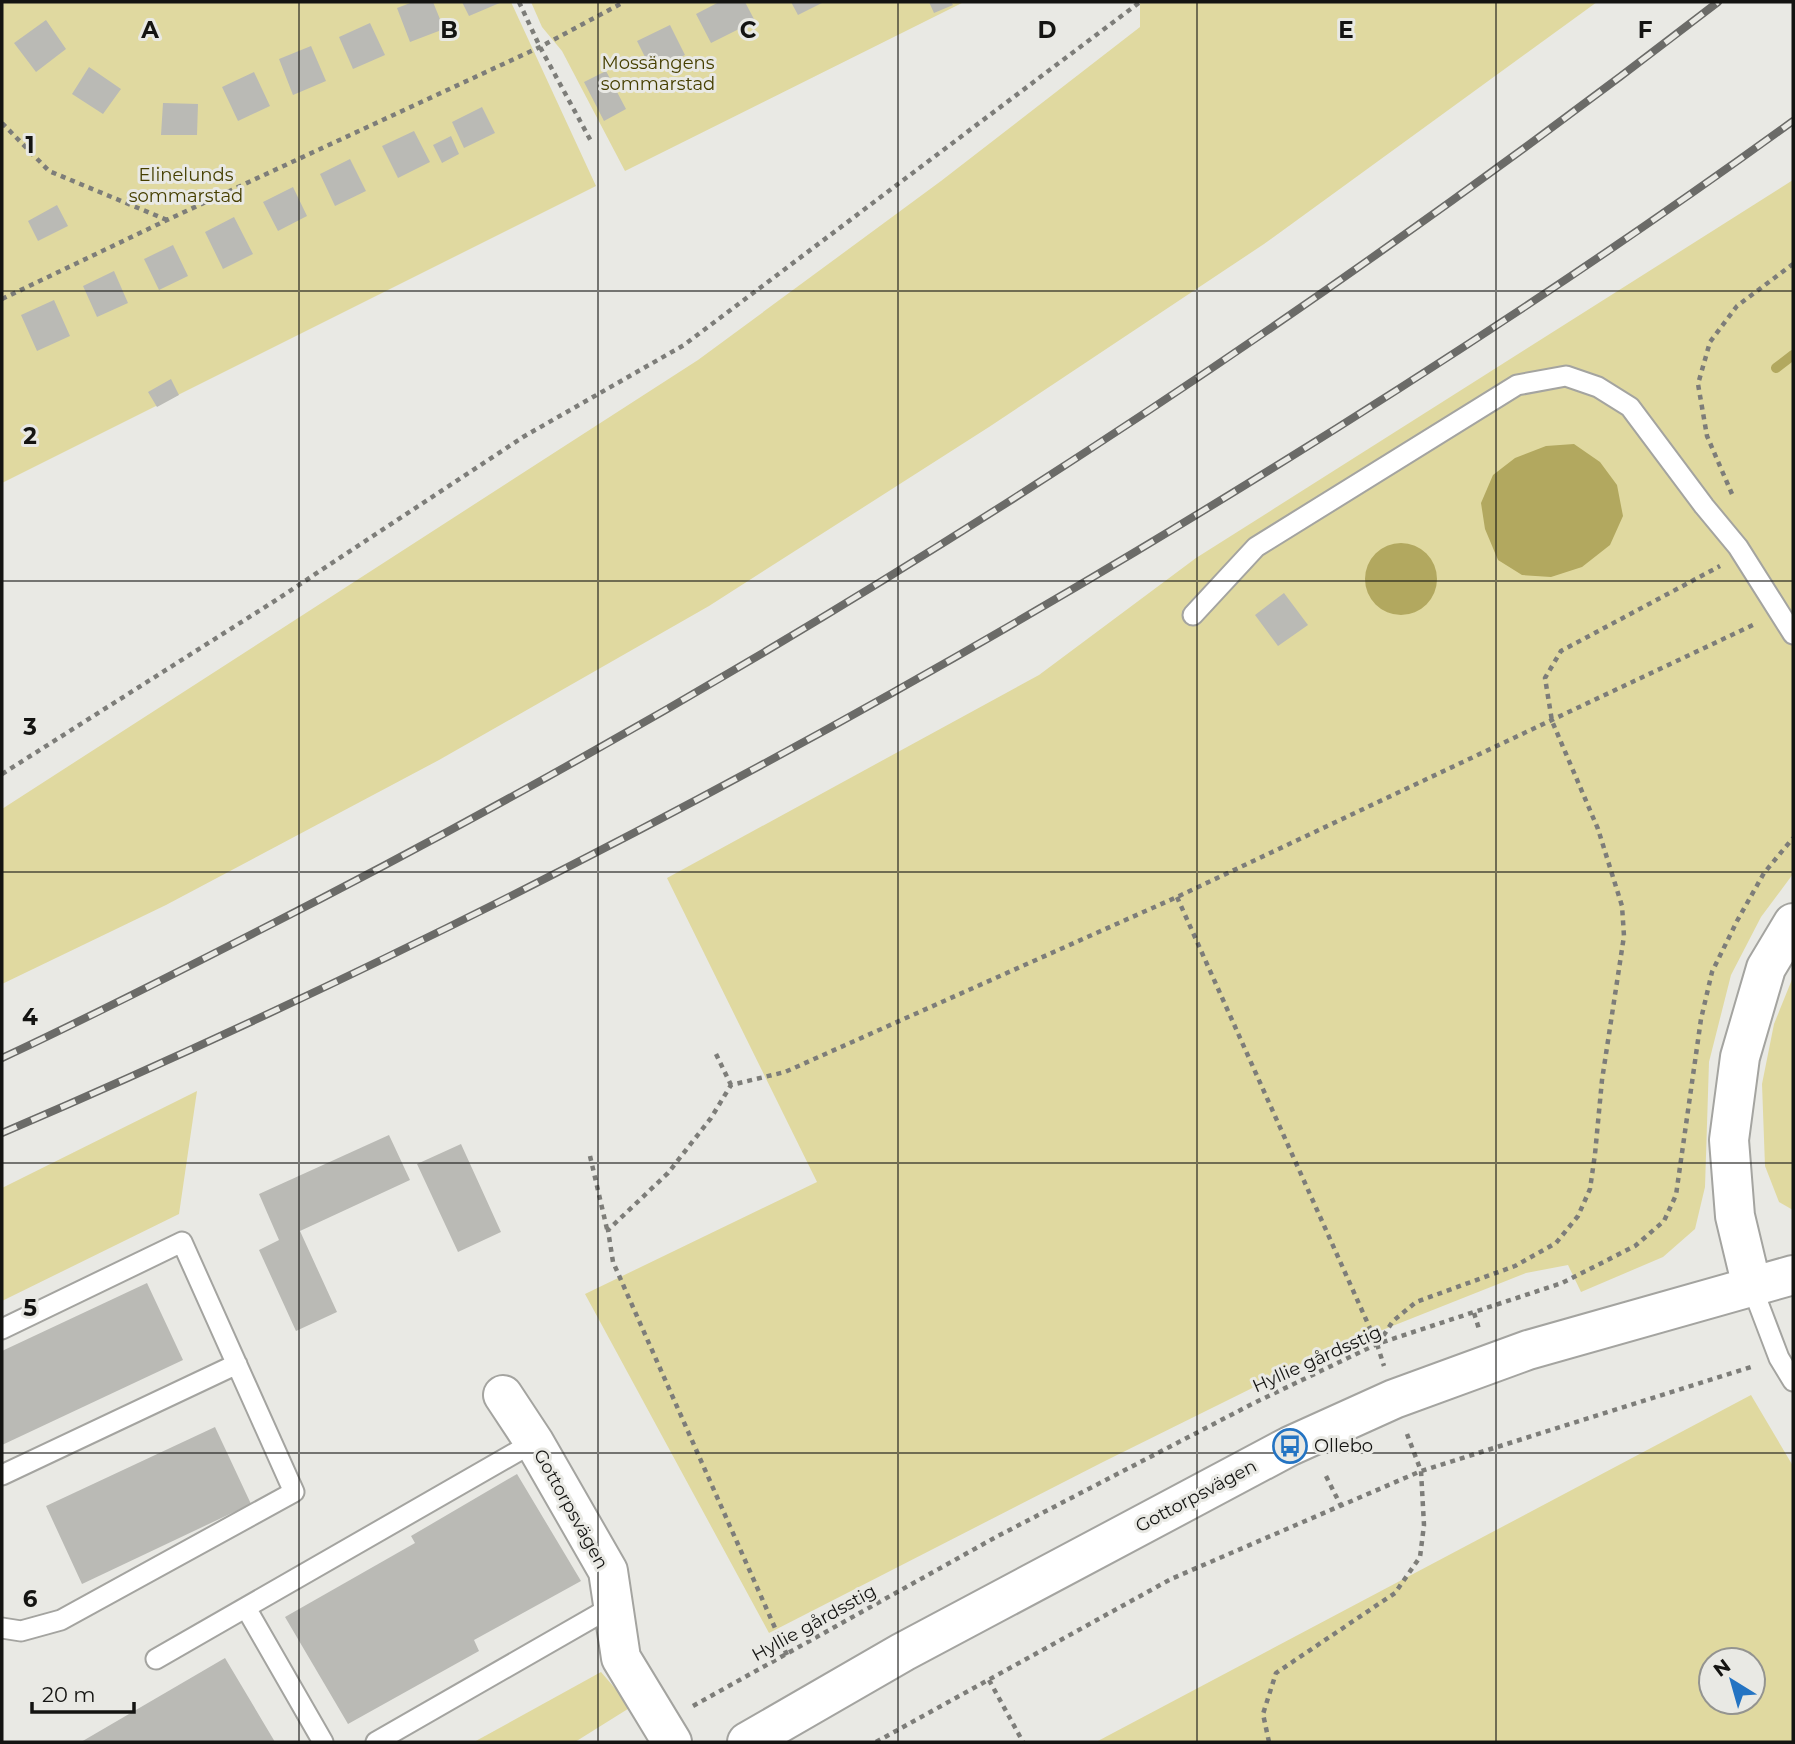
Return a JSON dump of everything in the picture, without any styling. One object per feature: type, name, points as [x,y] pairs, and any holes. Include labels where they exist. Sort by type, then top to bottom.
[{"type":"street","points":[[1752,1287],[1735,1216],[1729,1140],[1740,1057],[1766,968],[1793,923]]},
{"type":"street","name":"Gottorpsvägen","points":[[747,1742],[915,1645],[1290,1446],[1359,1414],[1528,1350],[1793,1275]]},
{"type":"street","name":"Gottorpsvägen","points":[[503,1395],[534,1442],[608,1571],[621,1658],[667,1733]]},
{"type":"lane","points":[[1193,615],[1256,547],[1517,385],[1566,376],[1598,387],[1630,407],[1738,547],[1793,634]]},
{"type":"lane","points":[[2,1329],[182,1242],[294,1492],[61,1620],[21,1631],[2,1628]]},
{"type":"lane","points":[[1752,1287],[1780,1358],[1793,1381]]},
{"type":"lane","points":[[2,1475],[237,1364]]},
{"type":"lane","points":[[156,1659],[534,1442]]},
{"type":"lane","points":[[376,1742],[613,1606]]},
{"type":"lane","points":[[246,1608],[323,1742]]},
{"type":"path","points":[[519,2],[592,143]]},
{"type":"path","points":[[2,299],[540,47],[624,2]]},
{"type":"path","points":[[2,774],[274,602],[523,437],[684,345],[1140,2]]},
{"type":"path","points":[[2,123],[49,171],[167,220]]},
{"type":"path","points":[[1377,1345],[1393,1321],[1416,1302],[1515,1266],[1556,1243],[1578,1216],[1590,1189],[1602,1080],[1624,936],[1622,906],[1598,829],[1552,721],[1545,678],[1561,651],[1723,564],[1738,547],[1733,497],[1707,436],[1699,384],[1710,342],[1737,306],[1793,264]]},
{"type":"path","points":[[608,1230],[668,1173],[711,1118],[731,1085],[785,1072],[1177,897],[1780,612]]},
{"type":"path","name":"Hyllie gårdsstig","points":[[667,1733],[740,1678],[787,1655],[1009,1530],[1254,1403],[1377,1345],[1562,1283],[1634,1246],[1664,1221],[1676,1195],[1701,1019],[1712,972],[1764,873],[1793,838]]},
{"type":"path","points":[[1177,897],[1377,1345]]},
{"type":"path","points":[[716,1054],[731,1085]]},
{"type":"path","points":[[590,1156],[613,1262],[787,1655]]},
{"type":"path","points":[[1474,1313],[1481,1333]]},
{"type":"path","points":[[876,1742],[1171,1579],[1420,1471],[1780,1358]]},
{"type":"path","points":[[1269,1742],[1264,1714],[1276,1674],[1395,1593],[1420,1557],[1424,1525],[1420,1471]]},
{"type":"path","points":[[1326,1476],[1341,1506]]},
{"type":"path","points":[[989,1680],[1023,1742]]},
{"type":"green space","name":"Elinelunds sommarstad","points":[[2,2],[511,2],[596,186],[2,483]]},
{"type":"green space","name":"Mossängens sommarstad","points":[[531,2],[964,2],[625,171],[562,51],[542,27]]},
{"type":"green space","points":[[1140,2],[1597,2],[1264,244],[989,427],[709,606],[439,760],[166,905],[2,984],[2,809],[698,360],[941,181],[1140,27]]},
{"type":"green space","points":[[1793,180],[1793,874],[1761,917],[1731,975],[1709,1062],[1705,1187],[1695,1229],[1663,1257],[1581,1292],[1568,1265],[1526,1273],[1317,1356],[769,1633],[585,1294],[817,1182],[667,878],[1039,675],[1196,558]]},
{"type":"green space","points":[[1793,977],[1793,1210],[1779,1202],[1765,1166],[1762,1084],[1774,1024]]},
{"type":"green space","points":[[197,1091],[179,1214],[2,1301],[2,1188]]},
{"type":"green space","points":[[1751,1395],[1793,1466],[1793,1742],[1096,1742]]},
{"type":"green space","points":[[601,1672],[631,1707],[575,1742],[474,1742]]},
{"type":"shaded area","points":[[1574,444],[1600,462],[1617,485],[1623,516],[1610,545],[1582,567],[1551,577],[1522,575],[1498,560],[1485,529],[1481,503],[1493,475],[1515,458],[1546,446]]},
{"type":"shaded area","points":[[1401,543],[1421,549],[1431,559],[1437,579],[1431,599],[1421,609],[1401,615],[1381,609],[1371,599],[1365,579],[1371,559],[1381,549]]},
{"type":"building","points":[[413,2],[433,2],[444,29],[410,42],[397,8]]},
{"type":"building","points":[[462,2],[502,2],[469,16]]},
{"type":"building","points":[[719,2],[745,2],[755,21],[711,43],[696,14]]},
{"type":"building","points":[[791,2],[824,2],[798,15]]},
{"type":"building","points":[[929,2],[951,2],[953,5],[934,13]]},
{"type":"building","points":[[46,20],[66,49],[36,72],[14,43]]},
{"type":"building","points":[[370,23],[385,55],[353,69],[339,37]]},
{"type":"building","points":[[670,25],[685,55],[652,71],[637,41]]},
{"type":"building","points":[[311,46],[326,81],[293,95],[279,59]]},
{"type":"building","points":[[89,67],[121,89],[103,114],[72,94]]},
{"type":"building","points":[[606,71],[626,109],[604,121],[584,82]]},
{"type":"building","points":[[254,72],[270,106],[238,121],[222,87]]},
{"type":"building","points":[[163,103],[198,104],[197,135],[161,135]]},
{"type":"building","points":[[482,107],[495,133],[464,148],[452,122]]},
{"type":"building","points":[[414,131],[430,162],[398,178],[382,146]]},
{"type":"building","points":[[451,136],[459,154],[442,163],[433,145]]},
{"type":"building","points":[[350,159],[366,191],[335,206],[320,174]]},
{"type":"building","points":[[293,187],[307,216],[278,231],[263,202]]},
{"type":"building","points":[[57,205],[68,226],[38,241],[28,221]]},
{"type":"building","points":[[234,217],[253,254],[223,269],[205,232]]},
{"type":"building","points":[[173,245],[188,276],[159,290],[144,259]]},
{"type":"building","points":[[114,271],[128,303],[97,317],[83,286]]},
{"type":"building","points":[[54,300],[70,336],[37,351],[21,315]]},
{"type":"building","points":[[171,379],[179,395],[157,407],[148,392]]},
{"type":"building","points":[[1284,593],[1308,625],[1278,646],[1255,615]]},
{"type":"building","points":[[389,1135],[410,1180],[300,1231],[337,1312],[296,1331],[259,1250],[279,1240],[259,1194]]},
{"type":"building","points":[[461,1144],[501,1232],[458,1252],[417,1164]]},
{"type":"building","points":[[147,1283],[183,1360],[2,1445],[2,1351]]},
{"type":"building","points":[[215,1427],[251,1504],[82,1584],[46,1506]]},
{"type":"building","points":[[517,1474],[581,1581],[474,1640],[479,1651],[348,1724],[285,1617],[415,1543],[411,1536]]},
{"type":"building","points":[[225,1658],[275,1742],[81,1742]]},
{"type":"waterway","points":[[1776,368],[1793,355]]},
{"type":"railway","points":[[2,1058],[256,932],[448,831],[638,726],[825,616],[1009,502],[1190,383],[1369,260],[1545,133],[1718,2]]},
{"type":"railway","points":[[2,1133],[292,1002],[578,862],[719,788],[998,633],[1303,449],[1469,344],[1793,121]]},
{"type":"place","name":"Ollebo","points":[[1290,1446]]}]
